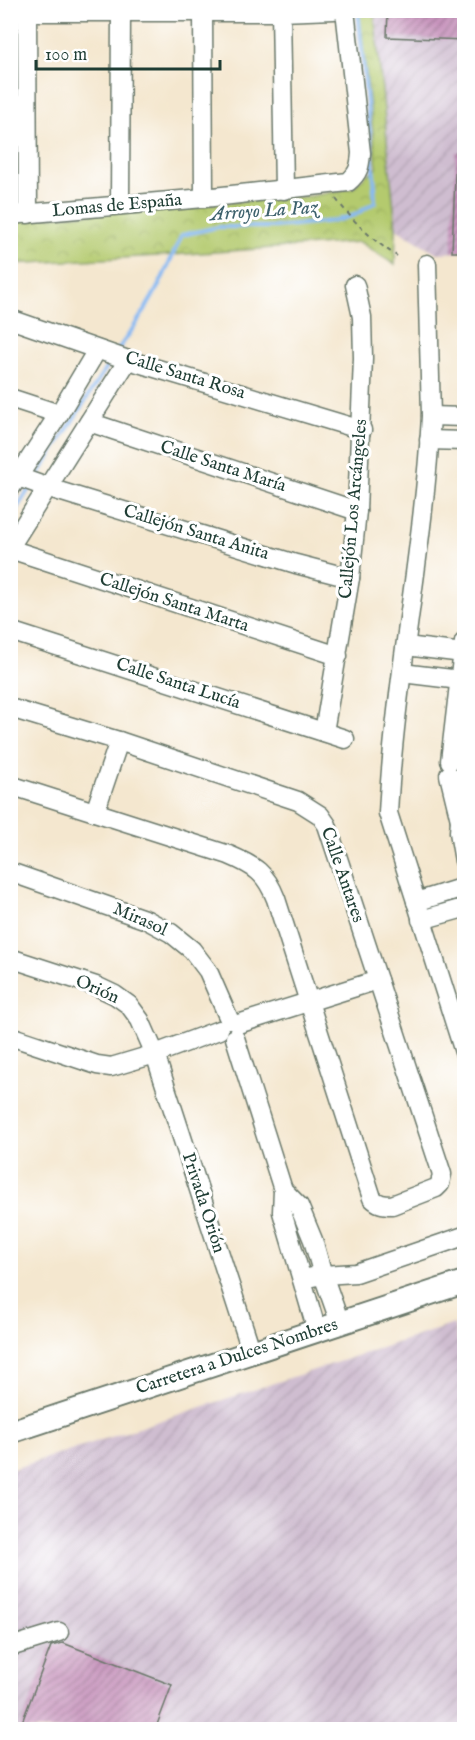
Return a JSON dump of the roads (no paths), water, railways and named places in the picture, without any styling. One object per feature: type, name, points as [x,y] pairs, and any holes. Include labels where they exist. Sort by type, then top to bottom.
[{"type":"main road","name":"Carretera a Dulces Nombres","points":[[10,1432],[465,1282]]},
{"type":"street","points":[[19,215],[22,11],[334,10]]},
{"type":"street","name":"Lomas de España","points":[[19,215],[348,182],[360,167],[361,141],[345,10]]},
{"type":"street","points":[[120,206],[121,11]]},
{"type":"street","points":[[203,11],[204,198]]},
{"type":"street","points":[[281,11],[284,190]]},
{"type":"street","points":[[427,264],[429,440],[388,813],[465,1052]]},
{"type":"street","name":"Callejón Los Arcángeles","points":[[324,732],[350,578],[357,511],[362,430],[363,358],[362,328],[355,285]]},
{"type":"street","name":"Calle Santa Rosa","points":[[10,320],[100,351],[362,430]]},
{"type":"street","points":[[15,480],[100,351]]},
{"type":"street","points":[[10,548],[46,487],[89,422],[125,358]]},
{"type":"street","points":[[10,398],[59,414]]},
{"type":"street","points":[[430,416],[465,417]]},
{"type":"street","name":"Calle Santa María","points":[[89,422],[357,511]]},
{"type":"street","points":[[429,440],[465,441]]},
{"type":"street","name":"Callejón Santa Anita","points":[[15,480],[46,487],[296,564],[350,578]]},
{"type":"street","name":"Callejón Santa Marta","points":[[10,548],[338,656]]},
{"type":"street","name":"Calle Santa Lucía","points":[[10,631],[345,739]]},
{"type":"street","points":[[406,646],[464,648],[460,680],[459,730],[449,768],[462,818],[459,831],[465,861]]},
{"type":"street","points":[[402,673],[460,680]]},
{"type":"street","name":"Calle Antares","points":[[10,708],[298,801],[320,814],[327,825],[442,1174],[442,1180],[435,1188],[392,1205],[377,1203],[372,1198],[309,1002]]},
{"type":"street","points":[[95,812],[118,741]]},
{"type":"street","points":[[10,785],[229,855],[260,871],[276,899],[309,1002]]},
{"type":"street","name":"Mirasol","points":[[10,872],[147,920],[171,933],[192,950],[208,971],[230,1028],[283,1190],[282,1212],[317,1330]]},
{"type":"street","points":[[416,902],[465,887]]},
{"type":"street","points":[[421,920],[465,908]]},
{"type":"street","name":"Orión","points":[[10,958],[115,994],[129,1005],[140,1020],[155,1054]]},
{"type":"street","points":[[10,1036],[104,1066],[118,1065],[378,980]]},
{"type":"street","name":"Privada Orión","points":[[155,1054],[252,1353]]},
{"type":"street","name":"Mirasol","points":[[283,1190],[299,1206],[313,1240],[340,1323]]},
{"type":"street","points":[[302,1279],[356,1273],[465,1236]]},
{"type":"street","points":[[10,1647],[59,1632]]},
{"type":"waterway","name":"Arroyo La Paz","points":[[358,10],[375,188]]},
{"type":"waterway","name":"Arroyo La Paz","points":[[117,351],[150,301],[182,235],[218,227],[275,227],[334,221],[355,215],[375,202],[374,187]]},
{"type":"waterway","name":"Arroyo La Paz","points":[[37,477],[111,360]]},
{"type":"waterway","name":"Arroyo La Paz","points":[[10,519],[31,486]]}]
